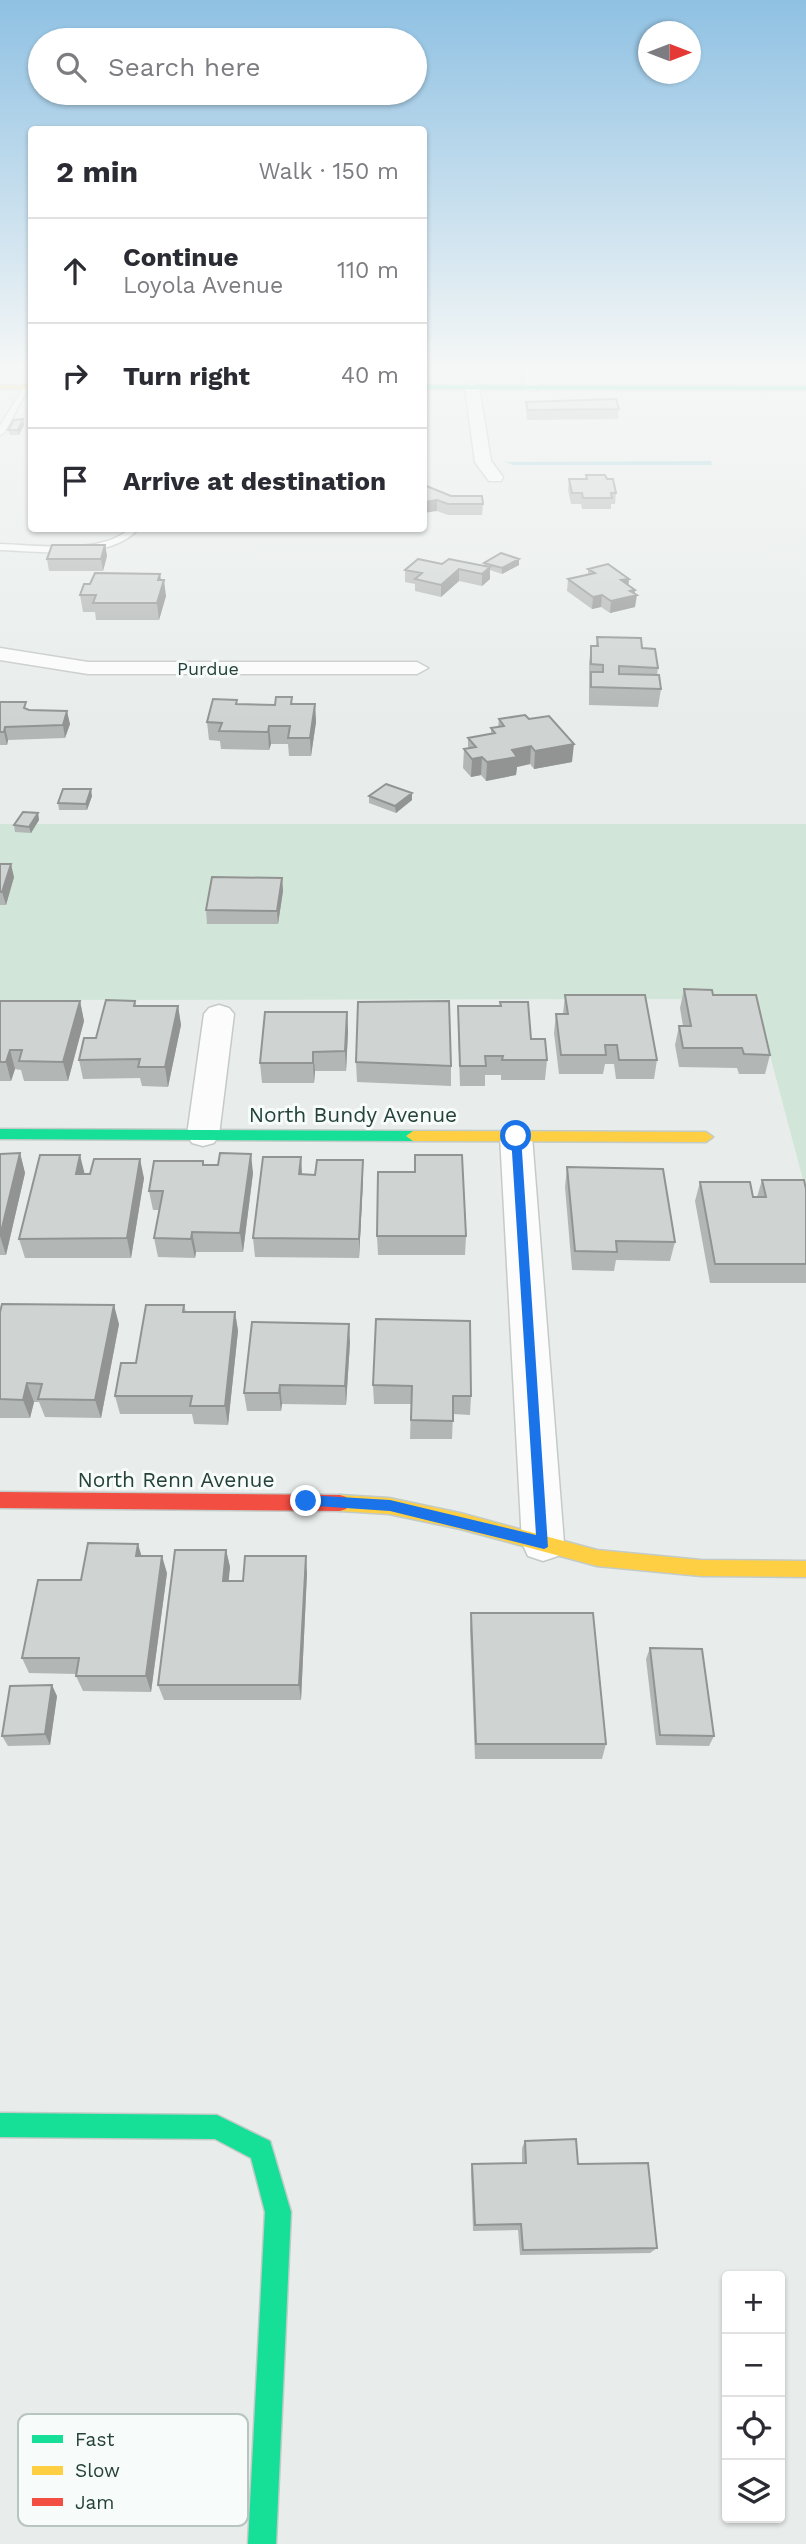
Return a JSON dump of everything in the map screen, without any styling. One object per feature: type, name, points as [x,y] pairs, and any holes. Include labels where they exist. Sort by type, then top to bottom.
[{"type":"street","name":"Purdue","points":[[0,654],[100,668],[417,668]]},
{"type":"street","points":[[203,1135],[219,1014]]},
{"type":"street","name":"North Bundy Avenue","points":[[0,1134],[706,1137]]},
{"type":"street","points":[[516,1136],[544,1543]]},
{"type":"street","name":"North Renn Avenue","points":[[0,1500],[306,1501],[390,1506],[597,1558],[645,1565],[806,1569]]},
{"type":"street","points":[[0,2125],[217,2127],[261,2150],[278,2212],[262,2544]]},
{"type":"lane","points":[[0,547],[100,547],[117,544],[130,532]]},
{"type":"green space","points":[[0,824],[806,824],[806,1191],[755,999],[0,1000]]},
{"type":"building","points":[[570,483],[614,483],[616,493],[611,493],[612,498],[583,498],[582,493],[572,493]]},
{"type":"building","points":[[427,486],[451,496],[482,496],[483,504],[448,504],[437,500],[427,502]]},
{"type":"building","points":[[52,545],[105,545],[101,559],[47,559]]},
{"type":"building","points":[[501,553],[519,559],[502,568],[484,563]]},
{"type":"building","points":[[418,559],[442,564],[449,559],[490,567],[482,574],[459,569],[441,585],[415,579],[422,573],[405,570]]},
{"type":"building","points":[[608,564],[629,579],[621,580],[635,590],[630,591],[637,595],[611,601],[602,595],[593,597],[568,579],[595,573],[588,569]]},
{"type":"building","points":[[95,573],[160,574],[158,580],[164,580],[157,603],[93,603],[96,595],[80,595],[84,584],[90,584]]},
{"type":"building","points":[[597,637],[641,638],[642,648],[655,649],[658,668],[619,666],[619,674],[659,675],[661,689],[591,687],[591,672],[603,672],[603,665],[591,664],[591,646],[598,646]]},
{"type":"building","points":[[276,697],[292,697],[291,704],[315,704],[310,738],[288,738],[290,726],[269,726],[268,732],[219,731],[222,723],[207,722],[213,699],[237,700],[236,704],[275,705]]},
{"type":"building","points":[[0,702],[26,702],[24,708],[29,710],[67,711],[63,725],[5,727],[4,732],[0,732]]},
{"type":"building","points":[[525,715],[529,719],[549,716],[574,744],[535,751],[531,746],[512,750],[517,757],[487,762],[482,757],[472,759],[464,749],[476,747],[468,738],[495,733],[491,728],[504,726],[499,719]]},
{"type":"building","points":[[386,784],[412,793],[395,806],[369,796]]},
{"type":"building","points":[[63,789],[91,789],[86,804],[58,803]]},
{"type":"building","points":[[23,812],[38,813],[29,827],[14,825]]},
{"type":"building","points":[[0,864],[11,864],[2,892],[0,892]]},
{"type":"building","points":[[212,877],[282,878],[277,911],[206,910]]},
{"type":"building","points":[[684,989],[712,990],[713,995],[756,995],[770,1055],[744,1054],[742,1048],[683,1048],[679,1026],[691,1026]]},
{"type":"building","points":[[565,995],[645,995],[657,1060],[619,1060],[617,1045],[605,1045],[606,1055],[561,1055],[556,1014],[568,1014]]},
{"type":"building","points":[[106,1000],[135,1001],[134,1006],[178,1006],[165,1067],[138,1067],[140,1059],[79,1060],[84,1038],[96,1038]]},
{"type":"building","points":[[0,1001],[80,1001],[63,1062],[19,1061],[22,1050],[10,1050],[6,1062],[0,1062]]},
{"type":"building","points":[[449,1001],[451,1066],[356,1062],[358,1002]]},
{"type":"building","points":[[500,1002],[528,1002],[531,1039],[545,1039],[547,1060],[502,1060],[503,1056],[485,1056],[486,1066],[460,1066],[458,1006],[501,1006]]},
{"type":"building","points":[[265,1012],[347,1012],[345,1051],[313,1052],[313,1063],[260,1063]]},
{"type":"building","points":[[20,1153],[0,1236],[0,1154]]},
{"type":"building","points":[[220,1153],[251,1154],[240,1233],[192,1232],[191,1239],[154,1238],[163,1191],[149,1191],[154,1161],[203,1161],[203,1165],[218,1165]]},
{"type":"building","points":[[40,1155],[80,1155],[76,1174],[90,1174],[94,1159],[140,1159],[127,1238],[19,1239]]},
{"type":"building","points":[[415,1155],[462,1155],[466,1236],[377,1236],[378,1172],[415,1172]]},
{"type":"building","points":[[263,1157],[301,1157],[299,1174],[315,1175],[317,1160],[363,1160],[359,1239],[253,1238]]},
{"type":"building","points":[[567,1167],[663,1169],[675,1242],[616,1241],[617,1252],[575,1251]]},
{"type":"building","points":[[762,1180],[804,1180],[806,1264],[715,1264],[700,1182],[750,1182],[753,1197],[766,1197]]},
{"type":"building","points":[[2,1304],[114,1305],[95,1400],[38,1399],[42,1384],[27,1383],[23,1400],[0,1399]]},
{"type":"building","points":[[146,1305],[184,1305],[183,1312],[235,1312],[225,1406],[190,1406],[192,1396],[115,1396],[121,1363],[136,1363]]},
{"type":"building","points":[[376,1319],[470,1321],[471,1396],[453,1396],[453,1421],[411,1420],[412,1386],[373,1385]]},
{"type":"building","points":[[252,1322],[349,1324],[345,1386],[280,1385],[279,1393],[244,1393]]},
{"type":"building","points":[[88,1543],[138,1544],[136,1556],[162,1556],[146,1676],[76,1676],[79,1658],[22,1658],[38,1580],[81,1580]]},
{"type":"building","points":[[175,1550],[226,1550],[223,1581],[243,1581],[245,1556],[306,1556],[299,1685],[158,1685]]},
{"type":"building","points":[[471,1613],[593,1613],[606,1744],[476,1744]]},
{"type":"building","points":[[650,1648],[702,1649],[714,1736],[660,1735]]},
{"type":"building","points":[[52,1685],[45,1734],[2,1736],[10,1686]]},
{"type":"building","points":[[576,2139],[578,2164],[648,2163],[657,2248],[523,2250],[521,2224],[475,2225],[472,2164],[526,2163],[525,2141]]},
{"type":"traffic: fast","points":[[0,1134],[413,1136]]},
{"type":"traffic: fast","points":[[0,2125],[217,2127],[261,2150],[278,2212],[262,2544]]},
{"type":"traffic: slow","points":[[413,1136],[706,1137]]},
{"type":"traffic: slow","points":[[340,1503],[389,1506],[460,1521],[597,1558],[701,1568],[806,1569]]},
{"type":"traffic: jam","points":[[0,1500],[340,1503]]},
{"type":"route","points":[[306,1501],[390,1506],[544,1543],[516,1136]]}]
